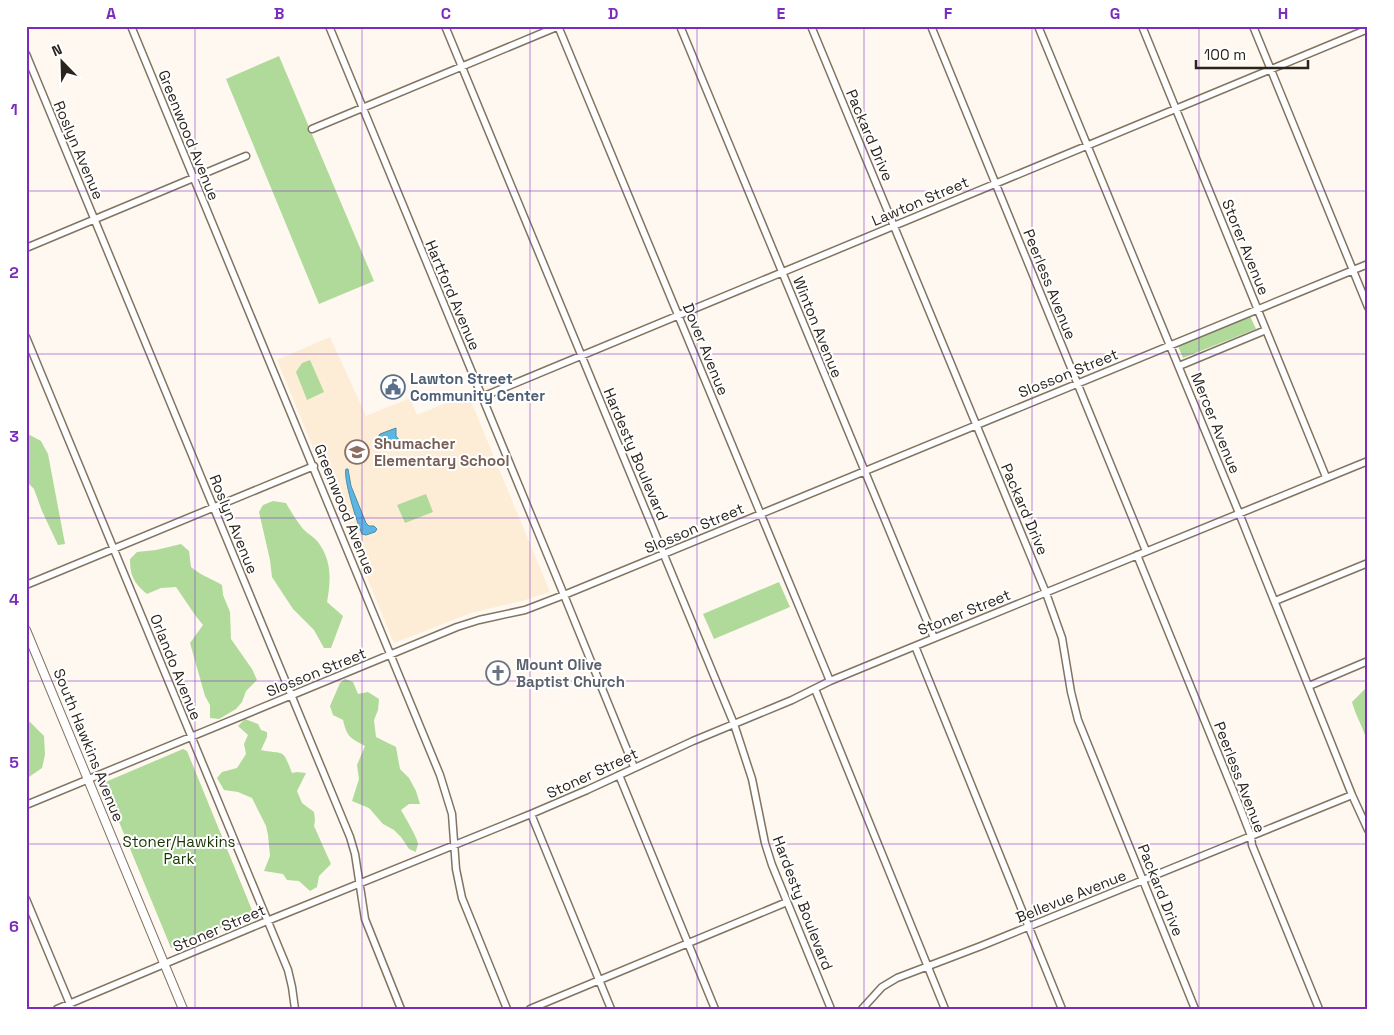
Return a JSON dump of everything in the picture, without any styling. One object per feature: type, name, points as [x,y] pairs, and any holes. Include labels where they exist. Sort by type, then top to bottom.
[{"type":"street","name":"Greenwood Avenue","points":[[131,26],[314,466],[448,797],[452,814],[456,869],[462,898],[507,1009]]},
{"type":"street","name":"Hartford Avenue","points":[[328,26],[634,767]]},
{"type":"street","name":"Hardesty Boulevard","points":[[445,26],[734,724],[752,779],[765,843],[772,865],[830,1009]]},
{"type":"street","name":"Winton Avenue","points":[[680,26],[934,638]]},
{"type":"street","name":"Packard Drive","points":[[811,26],[1046,593],[1062,638],[1070,692],[1078,720],[1195,1009]]},
{"type":"street","name":"Peerless Avenue","points":[[931,26],[1146,551]]},
{"type":"street","name":"Mercer Avenue","points":[[1038,26],[1275,601],[1352,795],[1368,830]]},
{"type":"street","name":"Storer Avenue","points":[[1142,26],[1326,477]]},
{"type":"street","points":[[1253,26],[1368,307]]},
{"type":"street","points":[[312,129],[559,27]]},
{"type":"street","name":"Dover Avenue","points":[[559,27],[830,682]]},
{"type":"street","name":"Lawton Street","points":[[482,397],[1367,30]]},
{"type":"street","name":"Roslyn Avenue","points":[[26,54],[350,837],[355,854],[366,925],[401,1009]]},
{"type":"street","points":[[26,248],[246,156]]},
{"type":"street","name":"Slosson Street","points":[[26,805],[457,627],[485,618],[525,610],[564,595],[1257,308],[1368,264]]},
{"type":"street","points":[[1179,366],[1266,330]]},
{"type":"street","name":"Orlando Avenue","points":[[26,337],[288,970],[295,1009]]},
{"type":"street","points":[[1146,551],[1368,460]]},
{"type":"street","points":[[26,585],[314,466]]},
{"type":"street","name":"Stoner Street","points":[[57,1009],[71,1006],[164,964],[530,814],[914,646],[1146,551]]},
{"type":"street","name":"Peerless Avenue","points":[[1136,555],[1251,836],[1252,845],[1319,1009]]},
{"type":"street","points":[[1275,601],[1368,563]]},
{"type":"street","name":"South Hawkins Avenue","points":[[26,630],[183,1009]]},
{"type":"street","points":[[914,646],[1062,1009]]},
{"type":"street","points":[[1309,686],[1368,661]]},
{"type":"street","points":[[814,689],[945,1009]]},
{"type":"street","points":[[619,775],[715,1009]]},
{"type":"street","name":"Bellevue Avenue","points":[[862,1009],[882,987],[897,978],[1029,927],[1352,795]]},
{"type":"street","points":[[530,814],[611,1009]]},
{"type":"street","points":[[26,899],[71,1006]]},
{"type":"street","points":[[530,1009],[787,902]]},
{"type":"shaded area","points":[[330,337],[366,416],[410,398],[417,415],[468,394],[550,592],[522,601],[471,613],[394,643],[277,360]]},
{"type":"green space","points":[[279,56],[374,281],[319,304],[226,79]]},
{"type":"green space","points":[[1250,316],[1256,329],[1183,358],[1178,346]]},
{"type":"green space","points":[[310,360],[324,392],[307,400],[296,372],[302,363]]},
{"type":"green space","points":[[26,433],[41,441],[48,454],[65,544],[58,545],[34,489],[26,481]]},
{"type":"green space","points":[[426,494],[433,512],[405,523],[397,505]]},
{"type":"green space","points":[[273,501],[286,503],[303,529],[318,542],[326,556],[330,578],[327,602],[343,616],[331,648],[324,648],[314,630],[293,609],[272,577],[259,512],[263,505]]},
{"type":"green space","points":[[181,544],[189,551],[191,567],[222,585],[223,595],[230,612],[231,639],[252,669],[257,680],[246,691],[242,702],[236,709],[219,719],[210,718],[210,705],[205,696],[190,643],[203,625],[176,587],[161,588],[147,594],[136,583],[132,575],[130,559],[137,552]]},
{"type":"green space","points":[[779,582],[790,607],[714,639],[703,614]]},
{"type":"green space","points":[[345,679],[353,682],[358,694],[368,692],[379,699],[378,710],[374,720],[376,737],[396,747],[400,769],[409,778],[420,804],[409,804],[401,810],[417,841],[416,852],[409,849],[401,837],[394,830],[383,824],[369,808],[352,801],[359,779],[357,765],[365,746],[350,736],[343,720],[333,715],[330,706],[340,683]]},
{"type":"green space","points":[[1368,686],[1368,747],[1352,702]]},
{"type":"green space","points":[[26,718],[44,736],[45,755],[42,768],[26,779]]},
{"type":"green space","points":[[245,719],[258,724],[261,730],[267,732],[267,737],[261,750],[282,754],[292,773],[306,773],[297,791],[302,803],[314,812],[314,826],[331,864],[319,876],[317,887],[310,891],[299,881],[287,880],[283,874],[264,871],[270,856],[268,835],[266,826],[252,798],[238,792],[224,790],[217,778],[222,772],[237,768],[246,754],[244,744],[248,735],[238,726]]},
{"type":"green space","name":"Stoner/Hawkins Park","points":[[183,749],[187,751],[254,915],[171,948],[103,783]]},
{"type":"water","points":[[396,428],[396,436],[401,442],[400,446],[375,446],[374,444],[380,434]]},
{"type":"water","points":[[346,469],[348,469],[351,486],[366,523],[377,529],[375,532],[366,535],[362,534],[348,491]]},
{"type":"place","name":"Lawton Street Community Center","points":[[393,387]]},
{"type":"place","name":"Shumacher Elementary School","points":[[357,452]]},
{"type":"place","name":"Mount Olive Baptist Church","points":[[498,673]]}]
